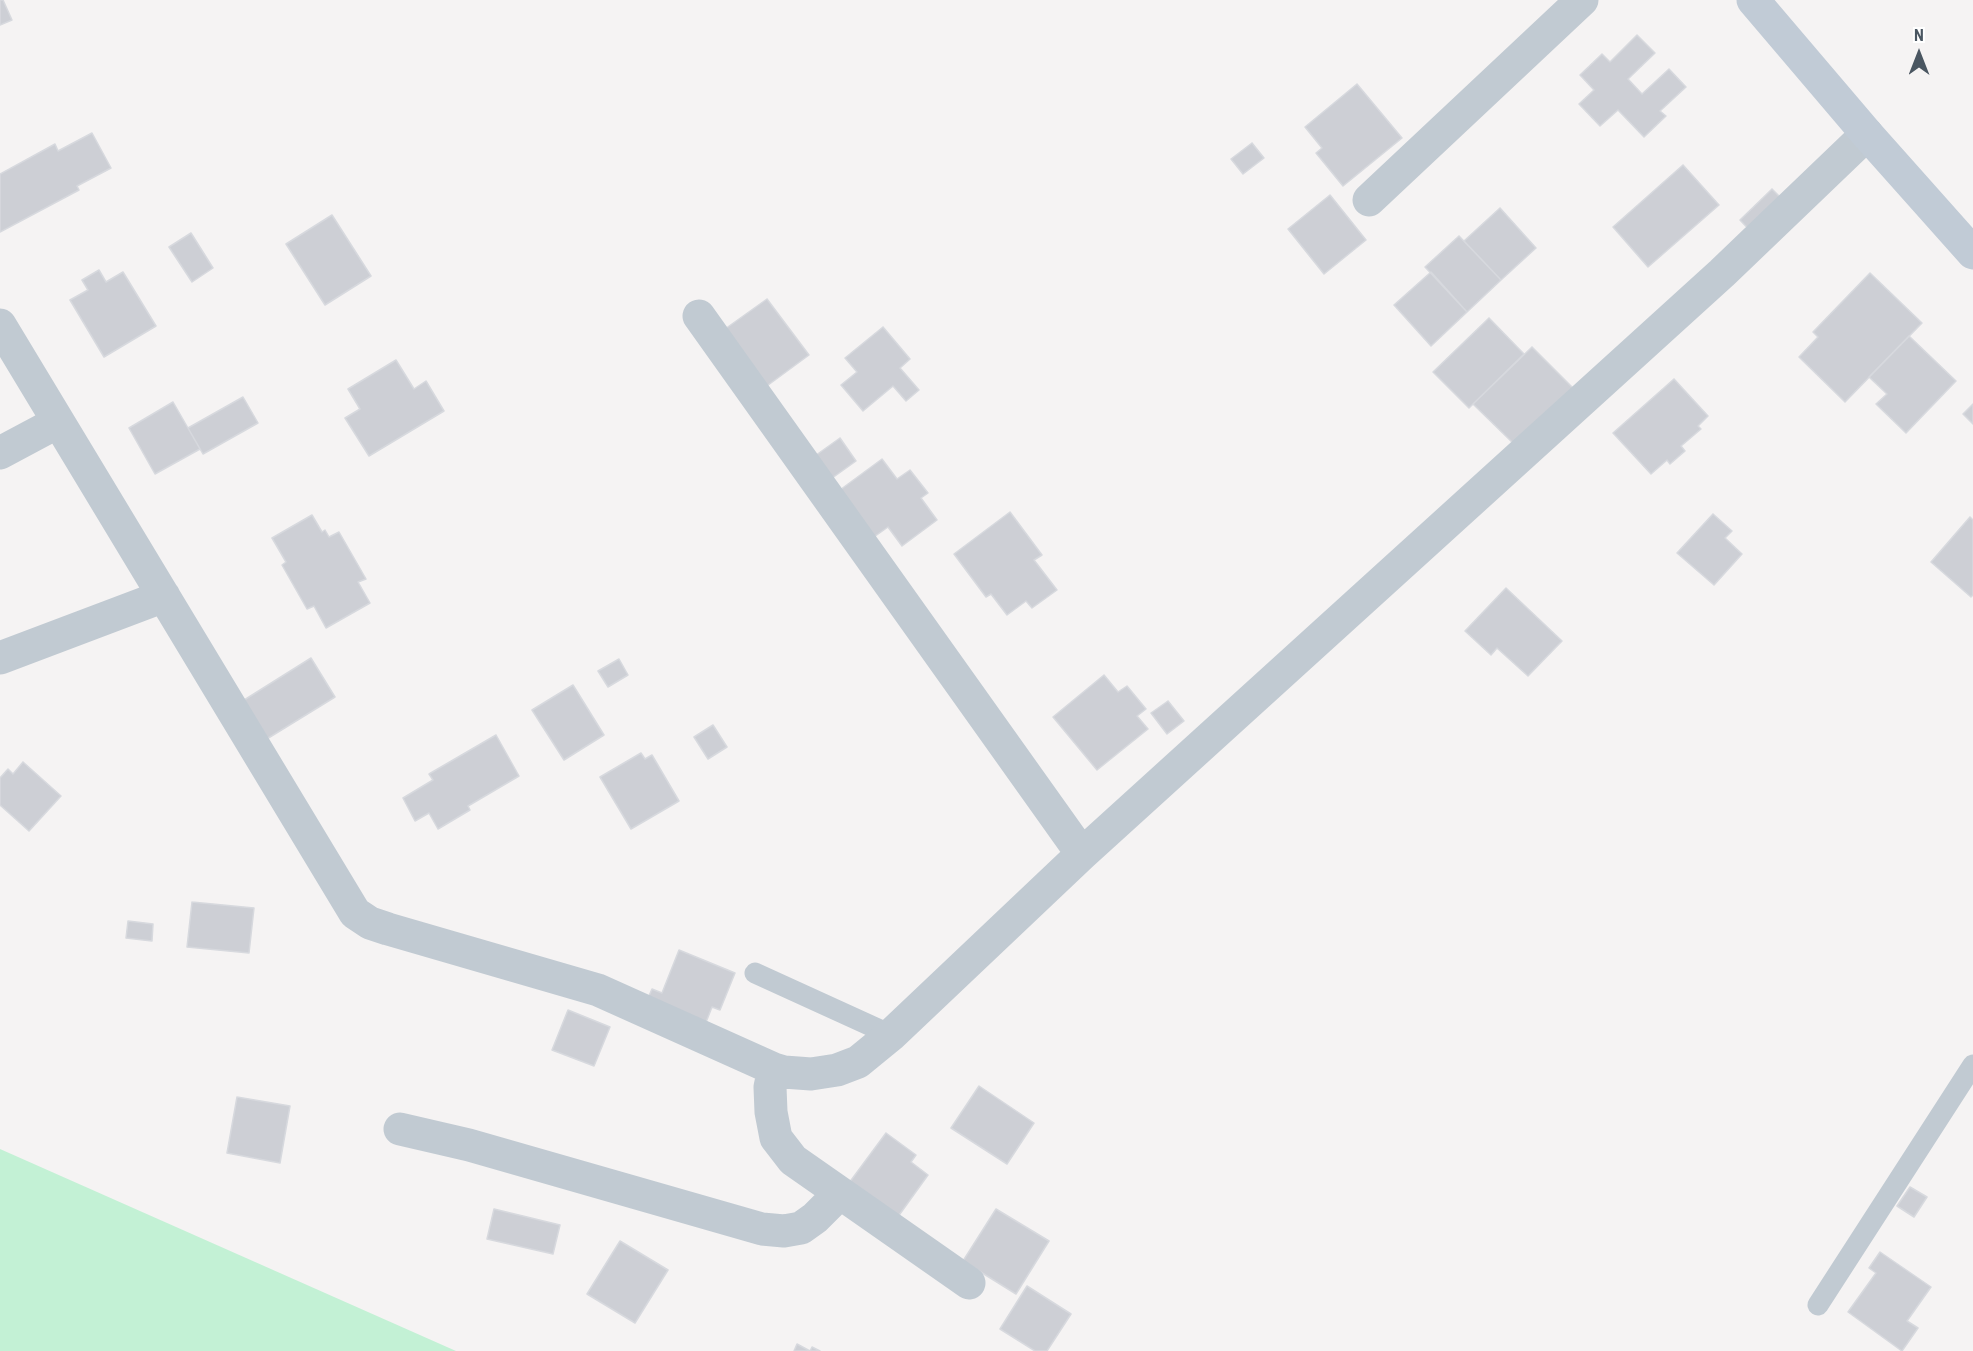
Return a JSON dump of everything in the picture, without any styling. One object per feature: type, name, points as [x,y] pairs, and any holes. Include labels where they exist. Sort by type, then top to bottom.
[{"type":"main road","points":[[1753,0],[1867,134],[1973,253]]},
{"type":"street","points":[[1369,200],[1582,0]]},
{"type":"street","points":[[0,326],[355,913],[370,923],[598,990],[774,1069],[811,1074],[837,1070],[858,1062],[891,1035],[1082,854],[1722,273],[1867,134]]},
{"type":"street","points":[[699,316],[1082,854]]},
{"type":"street","points":[[0,453],[58,422]]},
{"type":"street","points":[[0,658],[164,596]]},
{"type":"street","points":[[774,1069],[770,1087],[771,1112],[776,1138],[793,1160],[969,1283]]},
{"type":"street","points":[[400,1129],[469,1145],[762,1229],[784,1231],[801,1228],[815,1218],[840,1193]]},
{"type":"lane","points":[[755,974],[891,1035]]},
{"type":"lane","points":[[1818,1305],[1973,1065]]},
{"type":"green space","points":[[0,1149],[456,1351],[0,1351]]},
{"type":"building","points":[[0,0],[3,0],[12,20],[0,25]]},
{"type":"building","points":[[1637,35],[1655,53],[1628,79],[1642,94],[1669,69],[1686,87],[1660,111],[1666,116],[1644,137],[1618,110],[1600,126],[1579,104],[1594,90],[1580,75],[1602,54],[1610,62]]},
{"type":"building","points":[[1357,84],[1402,138],[1343,186],[1316,153],[1322,148],[1305,127]]},
{"type":"building","points":[[92,133],[111,168],[77,186],[79,190],[0,232],[0,174],[55,144],[58,151]]},
{"type":"building","points":[[1252,143],[1264,158],[1243,174],[1231,159]]},
{"type":"building","points":[[1683,165],[1719,205],[1648,267],[1613,227]]},
{"type":"building","points":[[1772,189],[1788,205],[1756,237],[1740,220]]},
{"type":"building","points":[[1330,195],[1366,240],[1324,274],[1288,229]]},
{"type":"building","points":[[1500,208],[1536,248],[1501,280],[1464,241]]},
{"type":"building","points":[[332,215],[371,276],[325,305],[286,244]]},
{"type":"building","points":[[191,233],[213,268],[192,282],[169,247]]},
{"type":"building","points":[[1459,236],[1501,280],[1467,312],[1425,267]]},
{"type":"building","points":[[99,270],[106,282],[123,272],[156,326],[104,357],[70,300],[88,290],[82,280]]},
{"type":"building","points":[[1431,272],[1467,312],[1431,346],[1394,305]]},
{"type":"building","points":[[1870,273],[1922,323],[1845,402],[1799,357],[1818,337],[1813,332]]},
{"type":"building","points":[[767,299],[809,355],[760,391],[718,334]]},
{"type":"building","points":[[1489,318],[1524,354],[1469,408],[1433,372]]},
{"type":"building","points":[[883,327],[910,359],[900,368],[919,390],[906,401],[893,386],[863,411],[841,385],[857,372],[845,358]]},
{"type":"building","points":[[1909,336],[1956,381],[1906,433],[1876,404],[1887,394],[1869,377]]},
{"type":"building","points":[[1532,347],[1573,388],[1515,445],[1473,404]]},
{"type":"building","points":[[396,360],[414,389],[426,381],[444,411],[369,456],[345,418],[360,409],[348,389]]},
{"type":"building","points":[[1674,379],[1708,416],[1698,426],[1701,429],[1681,446],[1685,451],[1670,464],[1667,460],[1651,474],[1613,433]]},
{"type":"building","points":[[243,397],[258,423],[203,454],[188,428]]},
{"type":"building","points":[[173,402],[200,449],[155,474],[129,428]]},
{"type":"building","points":[[1973,404],[1973,424],[1963,414]]},
{"type":"building","points":[[840,438],[856,461],[821,486],[805,463]]},
{"type":"building","points":[[882,459],[897,479],[910,470],[928,493],[921,498],[937,520],[902,546],[888,527],[864,544],[829,498]]},
{"type":"building","points":[[1010,512],[1042,555],[1034,560],[1057,590],[1032,608],[1026,601],[1007,615],[991,594],[986,597],[954,554]]},
{"type":"building","points":[[1713,514],[1732,531],[1725,538],[1742,554],[1714,585],[1677,553]]},
{"type":"building","points":[[312,515],[322,532],[325,530],[329,537],[339,532],[366,579],[358,582],[370,603],[326,628],[314,606],[307,609],[282,565],[286,562],[272,538]]},
{"type":"building","points":[[1970,517],[1973,520],[1973,595],[1971,597],[1931,562]]},
{"type":"building","points":[[1506,588],[1562,641],[1528,676],[1497,648],[1491,655],[1465,631]]},
{"type":"building","points":[[311,658],[335,697],[257,745],[233,707]]},
{"type":"building","points":[[619,659],[628,675],[608,687],[598,671]]},
{"type":"building","points":[[1104,675],[1118,692],[1127,686],[1146,709],[1137,716],[1148,729],[1097,770],[1053,717]]},
{"type":"building","points":[[573,685],[604,735],[564,760],[532,710]]},
{"type":"building","points":[[1168,701],[1184,721],[1167,734],[1151,713]]},
{"type":"building","points":[[713,725],[727,747],[708,759],[694,737]]},
{"type":"building","points":[[496,735],[519,776],[468,806],[470,810],[438,829],[429,813],[415,821],[403,798],[433,780],[429,774]]},
{"type":"building","points":[[641,753],[645,759],[652,755],[679,801],[631,829],[600,777]]},
{"type":"building","points":[[23,762],[61,796],[29,831],[0,805],[0,778],[8,769],[13,774]]},
{"type":"building","points":[[192,902],[254,908],[249,953],[187,947]]},
{"type":"building","points":[[128,921],[153,924],[152,941],[126,938]]},
{"type":"building","points":[[679,950],[735,973],[720,1010],[712,1007],[703,1030],[645,1005],[652,989],[662,993]]},
{"type":"building","points":[[568,1010],[610,1027],[594,1066],[552,1050]]},
{"type":"building","points":[[979,1086],[1034,1123],[1007,1164],[951,1128]]},
{"type":"building","points":[[237,1097],[290,1106],[280,1163],[227,1153]]},
{"type":"building","points":[[886,1133],[916,1155],[911,1162],[928,1175],[897,1218],[849,1183]]},
{"type":"building","points":[[1910,1187],[1927,1197],[1914,1217],[1897,1206]]},
{"type":"building","points":[[494,1209],[560,1225],[553,1254],[487,1239]]},
{"type":"building","points":[[996,1209],[1049,1241],[1016,1294],[963,1261]]},
{"type":"building","points":[[620,1241],[668,1270],[635,1323],[587,1294]]},
{"type":"building","points":[[1880,1252],[1931,1287],[1907,1321],[1918,1328],[1902,1351],[1848,1312],[1876,1273],[1869,1268]]},
{"type":"building","points":[[1027,1286],[1071,1314],[1047,1351],[1035,1351],[1000,1329]]},
{"type":"building","points":[[797,1344],[810,1351],[794,1351]]}]
